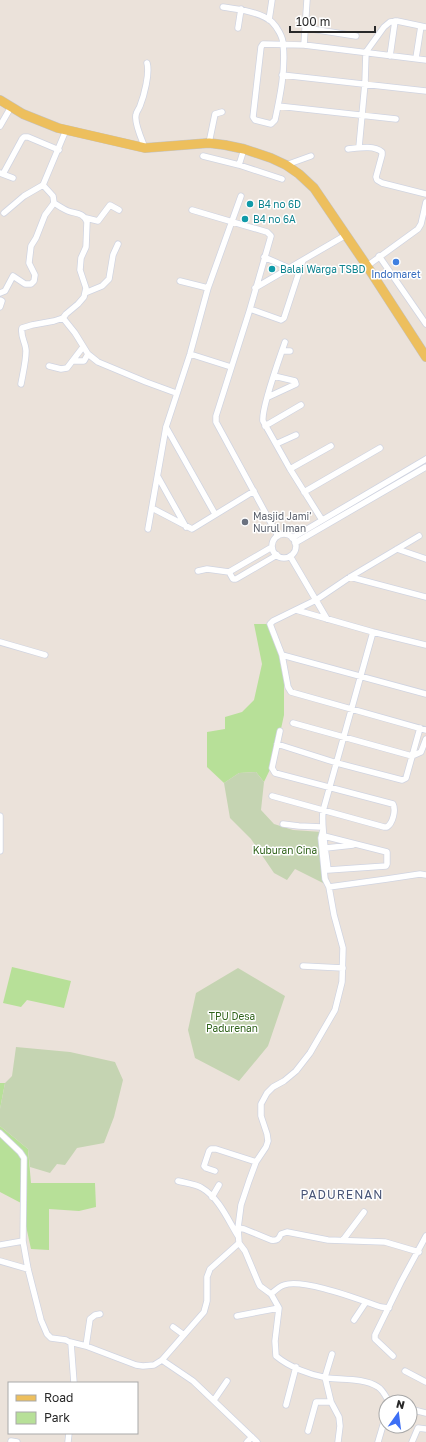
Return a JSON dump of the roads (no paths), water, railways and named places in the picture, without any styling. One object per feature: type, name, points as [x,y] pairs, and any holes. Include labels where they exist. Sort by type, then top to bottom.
[{"type":"main road","points":[[0,100],[35,119],[66,130],[145,148],[209,143],[244,148],[271,158],[286,166],[299,174],[314,188],[425,355]]},
{"type":"street","points":[[269,20],[272,0]]},
{"type":"street","points":[[304,45],[307,0]]},
{"type":"street","points":[[223,7],[241,9],[269,20],[277,28],[283,44],[282,75],[278,106],[275,120],[272,124],[254,118],[262,45],[264,43],[283,44],[304,45],[426,60]]},
{"type":"street","points":[[238,28],[241,9]]},
{"type":"street","points":[[390,56],[395,21]]},
{"type":"street","points":[[359,147],[365,84],[366,52],[384,27],[390,22],[395,21],[423,27],[416,58]]},
{"type":"street","points":[[305,28],[356,36]]},
{"type":"street","points":[[145,148],[138,130],[135,116],[141,103],[148,75],[147,63]]},
{"type":"street","points":[[282,75],[426,91]]},
{"type":"street","points":[[278,106],[396,119]]},
{"type":"street","points":[[0,126],[11,107]]},
{"type":"street","points":[[209,143],[215,114],[222,112]]},
{"type":"street","points":[[4,213],[24,196],[42,185],[66,130]]},
{"type":"street","points":[[13,178],[2,173],[24,137],[28,137],[58,150]]},
{"type":"street","points":[[348,149],[359,147],[376,149],[382,152],[376,177],[379,181],[426,194]]},
{"type":"street","points":[[239,165],[244,148]]},
{"type":"street","points":[[203,156],[239,165],[282,179]]},
{"type":"street","points":[[286,166],[311,156]]},
{"type":"street","points":[[0,293],[5,291],[13,276],[26,284],[31,284],[34,281],[34,272],[29,263],[30,250],[37,236],[44,215],[54,203],[53,196],[42,185]]},
{"type":"street","points":[[148,529],[166,427],[190,354],[208,288],[233,222],[241,196]]},
{"type":"street","points":[[367,266],[418,229],[421,224],[426,202]]},
{"type":"street","points":[[54,203],[67,211],[81,214],[86,218],[98,221],[110,205],[119,210]]},
{"type":"street","points":[[192,210],[267,232],[271,237],[216,416],[216,422],[278,536]]},
{"type":"street","points":[[21,384],[26,352],[21,334],[22,328],[63,318],[78,304],[85,293],[86,284],[80,270],[81,258],[86,246],[86,218]]},
{"type":"street","points":[[255,288],[346,235]]},
{"type":"street","points":[[85,293],[102,286],[109,279],[113,255],[118,244]]},
{"type":"street","points":[[264,256],[289,268]]},
{"type":"street","points":[[379,256],[426,324]]},
{"type":"street","points":[[250,309],[281,320],[284,318],[303,260]]},
{"type":"street","points":[[180,281],[208,288]]},
{"type":"street","points":[[0,300],[2,302],[0,307]]},
{"type":"street","points":[[63,318],[75,333],[88,354],[98,362],[176,393]]},
{"type":"street","points":[[285,342],[263,416],[265,426],[322,520]]},
{"type":"street","points":[[49,366],[65,369],[74,361],[83,347]]},
{"type":"street","points":[[282,351],[290,351]]},
{"type":"street","points":[[74,361],[84,361],[88,354]]},
{"type":"street","points":[[190,354],[231,367]]},
{"type":"street","points":[[268,397],[296,384],[295,382],[274,376]]},
{"type":"street","points":[[265,426],[301,405]]},
{"type":"street","points":[[166,427],[215,514]]},
{"type":"street","points":[[276,444],[296,435]]},
{"type":"street","points":[[290,469],[331,446]]},
{"type":"street","points":[[304,492],[380,448]]},
{"type":"street","points":[[294,540],[322,520],[426,459]]},
{"type":"street","points":[[294,540],[426,467]]},
{"type":"street","points":[[158,477],[186,527]]},
{"type":"street","points":[[152,508],[192,529],[254,491]]},
{"type":"street","points":[[285,534],[294,540],[295,550],[290,556],[283,558],[277,555],[272,548],[272,543],[278,536],[285,534]]},
{"type":"street","points":[[277,744],[337,764],[402,780],[406,778],[412,756],[423,729],[290,692],[282,655],[271,626],[271,622],[316,600],[350,577],[419,536]]},
{"type":"street","points":[[198,572],[207,569],[230,572],[272,548]]},
{"type":"street","points":[[397,549],[426,559]]},
{"type":"street","points":[[230,572],[233,579],[236,579],[277,555]]},
{"type":"street","points":[[290,556],[328,619]]},
{"type":"street","points":[[350,577],[426,597]]},
{"type":"street","points":[[296,610],[373,632],[426,645]]},
{"type":"street","points":[[283,824],[323,831],[358,844],[387,852],[387,864],[328,870],[323,831],[323,811],[373,632]]},
{"type":"street","points":[[0,642],[45,655]]},
{"type":"street","points":[[282,655],[426,694]]},
{"type":"street","points":[[293,723],[412,756],[421,752],[426,739]]},
{"type":"street","points":[[272,796],[323,811],[387,827],[391,824],[395,808],[393,804],[273,772],[272,768],[280,732]]},
{"type":"street","points":[[0,816],[0,851]]},
{"type":"street","points":[[323,831],[321,838],[325,879],[329,887],[334,915],[343,948],[341,988],[335,1010],[310,1053],[296,1071],[284,1081],[273,1087],[262,1100],[260,1108],[261,1116],[268,1141],[266,1147],[256,1162],[241,1205],[238,1237],[239,1243],[245,1251],[260,1286],[271,1294],[279,1308],[275,1350],[276,1356],[296,1367],[325,1378],[358,1381],[375,1386],[380,1389],[383,1394]]},
{"type":"street","points":[[326,848],[358,844]]},
{"type":"street","points":[[329,887],[387,880],[420,874],[426,875]]},
{"type":"street","points":[[303,966],[343,968]]},
{"type":"street","points":[[0,1133],[20,1152],[24,1158],[23,1241],[28,1269],[41,1320],[50,1338],[86,1346],[136,1365],[154,1365],[162,1360],[204,1312],[207,1301],[207,1277],[210,1269],[239,1243]]},
{"type":"street","points":[[215,1171],[204,1166],[211,1149],[256,1162]]},
{"type":"street","points":[[178,1181],[202,1188],[212,1197],[221,1206],[238,1237]]},
{"type":"street","points":[[212,1197],[219,1185]]},
{"type":"street","points":[[342,1240],[364,1212]]},
{"type":"street","points":[[238,1228],[276,1241],[279,1239],[281,1234],[287,1232],[328,1240],[385,1242],[419,1252]]},
{"type":"street","points":[[393,1356],[374,1337],[426,1236]]},
{"type":"street","points":[[0,1245],[23,1241]]},
{"type":"street","points":[[0,1261],[28,1269]]},
{"type":"street","points":[[271,1294],[284,1285],[294,1284],[323,1289],[389,1308]]},
{"type":"street","points":[[354,1320],[366,1302]]},
{"type":"street","points":[[237,1316],[279,1308]]},
{"type":"street","points":[[86,1346],[90,1320],[93,1316],[100,1314]]},
{"type":"street","points":[[174,1327],[184,1335]]},
{"type":"street","points":[[70,1342],[74,1382]]},
{"type":"street","points":[[332,1354],[325,1378],[331,1402],[339,1417],[340,1426],[338,1442]]},
{"type":"street","points":[[162,1360],[193,1381],[257,1442]]},
{"type":"street","points":[[286,1406],[296,1367]]},
{"type":"street","points":[[405,1371],[426,1382]]},
{"type":"street","points":[[214,1400],[227,1381]]},
{"type":"street","points":[[308,1431],[316,1402],[331,1402]]},
{"type":"street","points":[[412,1442],[418,1428],[426,1429]]},
{"type":"street","points":[[247,1442],[252,1437]]},
{"type":"street","points":[[11,1441],[17,1442]]},
{"type":"place","name":"B4 no 6D","points":[[250,204]]},
{"type":"place","name":"B4 no 6A","points":[[245,219]]},
{"type":"place","name":"Indomaret","points":[[396,262]]},
{"type":"place","name":"Balai Warga TSBD","points":[[272,269]]},
{"type":"place","name":"Masjid Jami' Nurul Iman","points":[[245,522]]},
{"type":"district","name":"PADURENAN","points":[[342,1195]]},
{"type":"park label","name":"Kuburan Cina","points":[[285,850]]},
{"type":"park label","name":"TPU Desa Padurenan","points":[[232,1022]]}]
